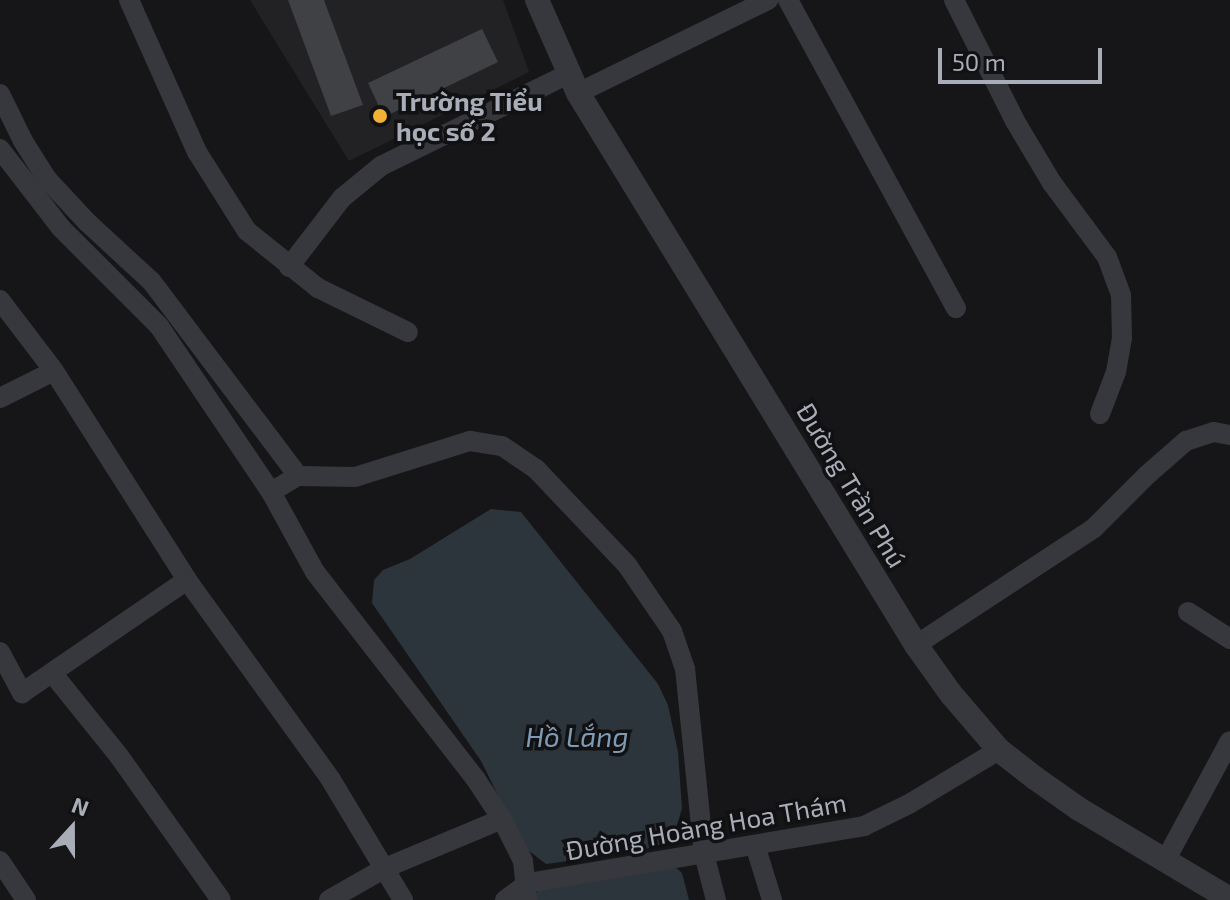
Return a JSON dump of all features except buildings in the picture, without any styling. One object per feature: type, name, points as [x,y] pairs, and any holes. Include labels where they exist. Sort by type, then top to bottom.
[{"type":"street","points":[[129,0],[212,181],[247,231],[289,267],[345,304],[408,332]]},
{"type":"street","name":"Đường Trần Phú","points":[[537,0],[573,84],[916,645],[951,694],[999,750],[1079,809],[1230,899]]},
{"type":"street","points":[[289,267],[342,198],[381,166],[768,0]]},
{"type":"street","points":[[788,0],[956,308]]},
{"type":"street","points":[[954,0],[1015,121],[1052,183],[1107,257],[1121,295],[1122,338],[1116,372],[1100,414]]},
{"type":"street","points":[[0,94],[23,141],[47,179],[87,222],[152,282],[298,476]]},
{"type":"street","points":[[0,149],[61,228],[159,326],[271,492],[315,572],[475,778],[502,819],[523,861],[527,892]]},
{"type":"street","points":[[0,300],[54,371],[187,580],[323,768],[403,900]]},
{"type":"street","points":[[0,398],[54,371]]},
{"type":"street","points":[[916,645],[1094,528],[1186,441],[1214,432],[1230,435]]},
{"type":"street","points":[[271,492],[298,476],[355,477],[470,441],[502,446],[536,469],[627,565],[672,631],[685,668],[689,691],[704,854],[716,900]]},
{"type":"street","points":[[0,652],[22,693],[187,580]]},
{"type":"street","points":[[1188,612],[1230,639]]},
{"type":"street","points":[[53,674],[137,779],[221,900]]},
{"type":"street","points":[[1165,861],[1230,741]]},
{"type":"street","name":"Đường Hoàng Hoa Thám","points":[[505,900],[527,892],[704,854],[864,826],[909,804],[999,750]]},
{"type":"street","points":[[329,900],[385,868],[502,819]]},
{"type":"street","points":[[755,845],[772,900]]},
{"type":"street","points":[[0,861],[26,900]]},
{"type":"shaded area","name":"Trường Tiểu học số 2","points":[[250,0],[503,0],[529,72],[349,161]]},
{"type":"water","name":"Hồ Lắng","points":[[491,509],[521,512],[658,684],[668,705],[678,752],[682,808],[677,826],[665,843],[636,852],[546,864],[524,847],[481,761],[372,603],[374,580],[383,570],[410,559]]},
{"type":"water","points":[[672,864],[682,873],[689,900],[532,900],[539,889]]},
{"type":"place","name":"Trường Tiểu học số 2","points":[[380,116]]}]
